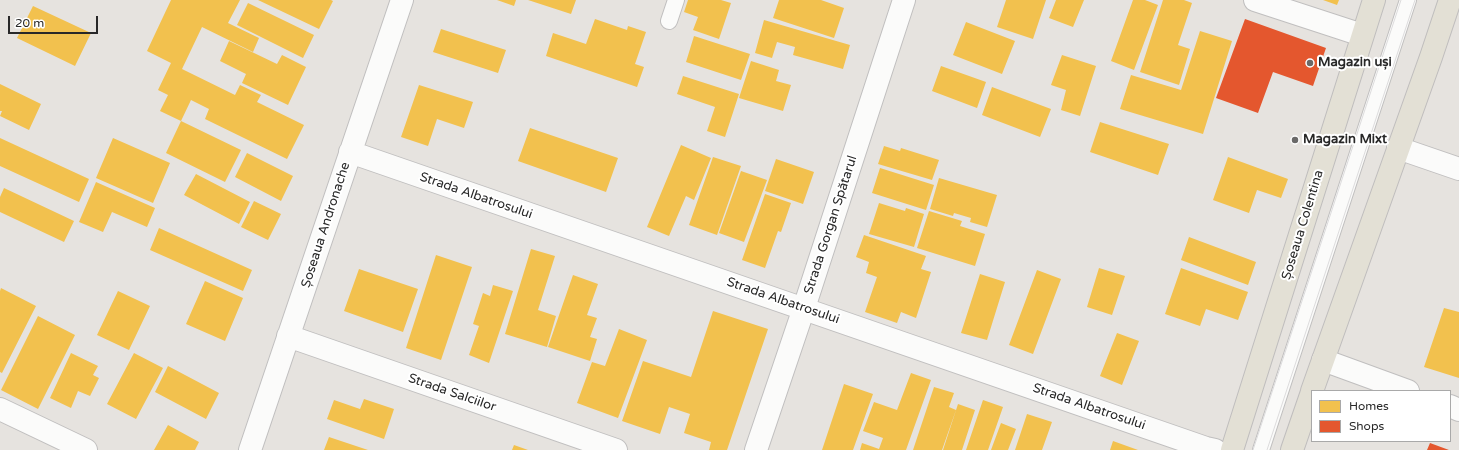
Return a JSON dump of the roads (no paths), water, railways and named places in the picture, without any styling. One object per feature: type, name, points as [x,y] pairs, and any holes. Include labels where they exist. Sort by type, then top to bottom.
[{"type":"main road","name":"Șoseaua Colentina","points":[[1232,450],[1374,0]]},
{"type":"main road","points":[[1313,390],[1450,0]]},
{"type":"main road","points":[[1292,450],[1311,395]]},
{"type":"street","name":"Șoseaua Andronache","points":[[250,450],[402,0]]},
{"type":"street","name":"Strada Gorgan Spătarul","points":[[756,450],[804,308],[904,0]]},
{"type":"street","points":[[1255,0],[1362,35]]},
{"type":"street","points":[[1398,148],[1459,169]]},
{"type":"street","name":"Strada Albatrosului","points":[[350,152],[1215,450]]},
{"type":"street","name":"Strada Salciilor","points":[[288,336],[616,450]]},
{"type":"street","points":[[1323,360],[1405,390]]},
{"type":"street","points":[[0,409],[86,450]]},
{"type":"lane","points":[[669,21],[676,0]]},
{"type":"lane","points":[[1261,450],[1408,0]]},
{"type":"tram line","points":[[1253,450],[1401,0]]},
{"type":"tram line","points":[[1267,450],[1415,0]]},
{"type":"place","name":"Magazin uși","points":[[1310,63]]},
{"type":"place","name":"Magazin Mixt","points":[[1295,140]]}]
